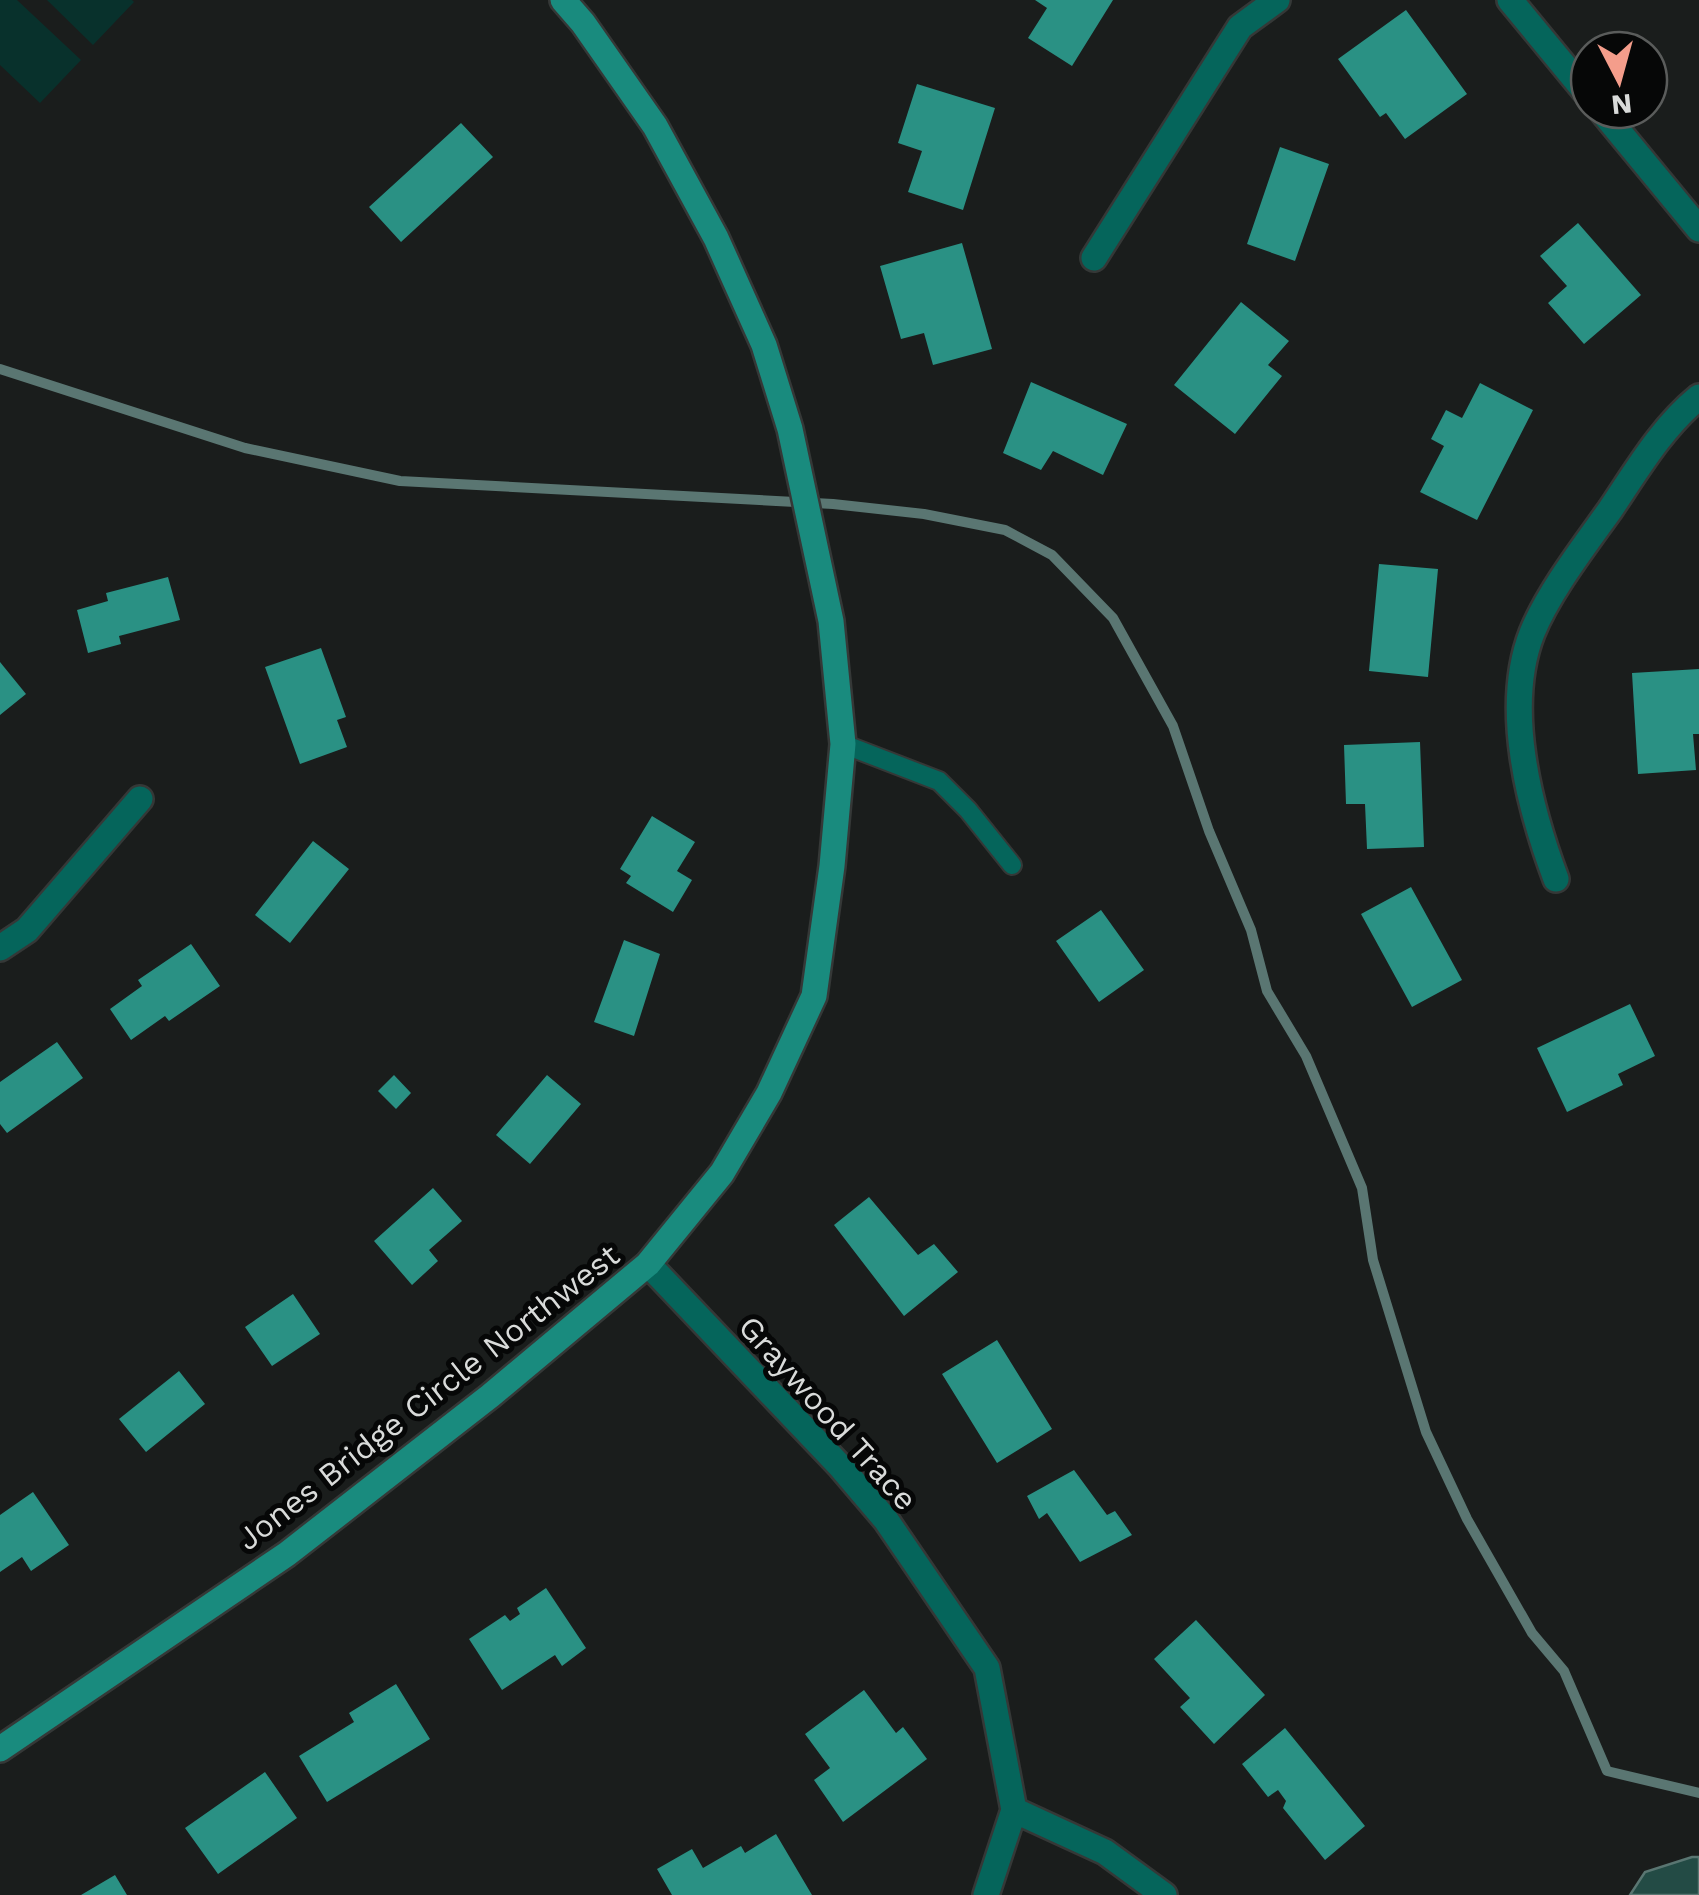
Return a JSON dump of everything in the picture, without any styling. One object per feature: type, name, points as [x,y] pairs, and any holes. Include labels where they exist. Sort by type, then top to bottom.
[{"type":"street","name":"Jones Bridge Circle Northwest","points":[[0,1749],[287,1554],[490,1396],[648,1264],[722,1173],[769,1093],[814,996],[832,866],[842,744],[831,621],[790,428],[764,345],[716,238],[655,126],[583,23],[562,0]]},
{"type":"street","points":[[1094,258],[1240,26],[1277,0]]},
{"type":"street","points":[[1510,0],[1569,72]]},
{"type":"street","points":[[1617,130],[1699,229]]},
{"type":"street","points":[[1556,878],[1534,820],[1523,759],[1520,694],[1532,633],[1573,562],[1675,416],[1699,396]]},
{"type":"street","points":[[0,948],[26,930],[140,799]]},
{"type":"street","name":"Graywood Trace","points":[[648,1264],[840,1466],[886,1520],[986,1668],[1014,1810],[986,1895]]},
{"type":"street","points":[[1014,1810],[1104,1852],[1164,1895]]},
{"type":"lane","points":[[842,744],[939,780],[1012,865]]},
{"type":"shaded area","points":[[0,0],[17,0],[81,60],[40,103],[0,65]]},
{"type":"shaded area","points":[[47,0],[132,0],[134,2],[93,45]]},
{"type":"shaded area","points":[[1699,1857],[1699,1895],[1630,1895],[1645,1872]]},
{"type":"building","points":[[1035,0],[1113,0],[1072,66],[1028,38],[1047,8]]},
{"type":"building","points":[[1406,10],[1467,94],[1405,139],[1386,113],[1380,117],[1338,59]]},
{"type":"building","points":[[917,84],[995,108],[963,210],[908,192],[922,151],[898,143]]},
{"type":"building","points":[[461,123],[493,157],[401,242],[369,207]]},
{"type":"building","points":[[1280,147],[1329,164],[1295,261],[1247,244]]},
{"type":"building","points":[[1578,223],[1641,295],[1584,344],[1548,303],[1567,286],[1540,256]]},
{"type":"building","points":[[962,243],[992,349],[933,365],[924,333],[901,339],[880,266]]},
{"type":"building","points":[[1241,302],[1289,341],[1268,365],[1282,376],[1235,434],[1174,385]]},
{"type":"building","points":[[1031,382],[1127,424],[1103,475],[1053,451],[1041,470],[1003,453]]},
{"type":"building","points":[[1480,383],[1533,410],[1477,520],[1420,492],[1444,446],[1431,439],[1446,410],[1462,418]]},
{"type":"building","points":[[1379,564],[1438,569],[1428,677],[1369,671]]},
{"type":"building","points":[[168,577],[180,620],[119,636],[121,644],[88,653],[77,610],[108,601],[106,593]]},
{"type":"building","points":[[321,648],[346,717],[337,720],[347,747],[300,764],[265,667]]},
{"type":"building","points":[[0,662],[26,694],[0,715]]},
{"type":"building","points":[[1699,669],[1699,734],[1693,734],[1696,770],[1638,774],[1632,673]]},
{"type":"building","points":[[1420,742],[1424,847],[1367,849],[1365,804],[1346,804],[1344,745]]},
{"type":"building","points":[[652,816],[695,842],[677,871],[692,880],[673,912],[626,883],[631,876],[620,869]]},
{"type":"building","points":[[313,841],[349,869],[290,943],[255,915]]},
{"type":"building","points":[[1411,887],[1462,980],[1412,1007],[1361,914]]},
{"type":"building","points":[[1101,910],[1144,970],[1099,1002],[1056,941]]},
{"type":"building","points":[[624,940],[660,954],[634,1036],[594,1022]]},
{"type":"building","points":[[191,944],[220,986],[169,1021],[165,1016],[131,1040],[110,1009],[142,986],[138,980]]},
{"type":"building","points":[[1630,1004],[1655,1056],[1618,1074],[1623,1085],[1567,1112],[1537,1048]]},
{"type":"building","points":[[57,1042],[83,1078],[7,1133],[0,1124],[0,1082]]},
{"type":"building","points":[[394,1075],[411,1093],[396,1109],[378,1091]]},
{"type":"building","points":[[547,1075],[581,1104],[530,1164],[496,1135]]},
{"type":"building","points":[[433,1188],[462,1221],[429,1250],[438,1261],[412,1285],[374,1241]]},
{"type":"building","points":[[869,1197],[918,1255],[934,1244],[958,1272],[904,1316],[834,1225]]},
{"type":"building","points":[[293,1294],[320,1334],[272,1366],[245,1327]]},
{"type":"building","points":[[997,1340],[1052,1429],[997,1463],[942,1374]]},
{"type":"building","points":[[179,1371],[205,1404],[146,1452],[119,1419]]},
{"type":"building","points":[[1074,1470],[1107,1515],[1115,1511],[1132,1535],[1080,1562],[1047,1513],[1039,1519],[1027,1496]]},
{"type":"building","points":[[33,1492],[69,1545],[31,1571],[22,1557],[0,1572],[0,1515]]},
{"type":"building","points":[[546,1588],[586,1648],[562,1666],[555,1655],[502,1690],[469,1639],[505,1615],[510,1621],[520,1614],[517,1608]]},
{"type":"building","points":[[1196,1620],[1265,1695],[1214,1744],[1180,1707],[1190,1698],[1154,1659]]},
{"type":"building","points":[[396,1684],[430,1739],[327,1802],[299,1756],[354,1722],[349,1713]]},
{"type":"building","points":[[864,1690],[896,1733],[903,1727],[927,1759],[843,1822],[814,1780],[830,1768],[805,1734]]},
{"type":"building","points":[[1285,1728],[1365,1826],[1325,1860],[1283,1808],[1286,1801],[1278,1790],[1268,1797],[1242,1764]]},
{"type":"building","points":[[265,1772],[297,1818],[218,1874],[185,1828]]},
{"type":"building","points":[[776,1834],[812,1895],[672,1895],[657,1869],[692,1849],[703,1868],[741,1846],[745,1853]]},
{"type":"building","points":[[115,1875],[127,1895],[81,1895]]},
{"type":"waterway","points":[[0,369],[245,448],[400,481],[833,504],[924,514],[1005,530],[1052,555],[1113,618],[1173,726],[1209,831],[1251,930],[1267,991],[1306,1056],[1362,1188],[1373,1260],[1426,1432],[1467,1519],[1532,1633],[1564,1671],[1607,1771],[1699,1793]]}]
